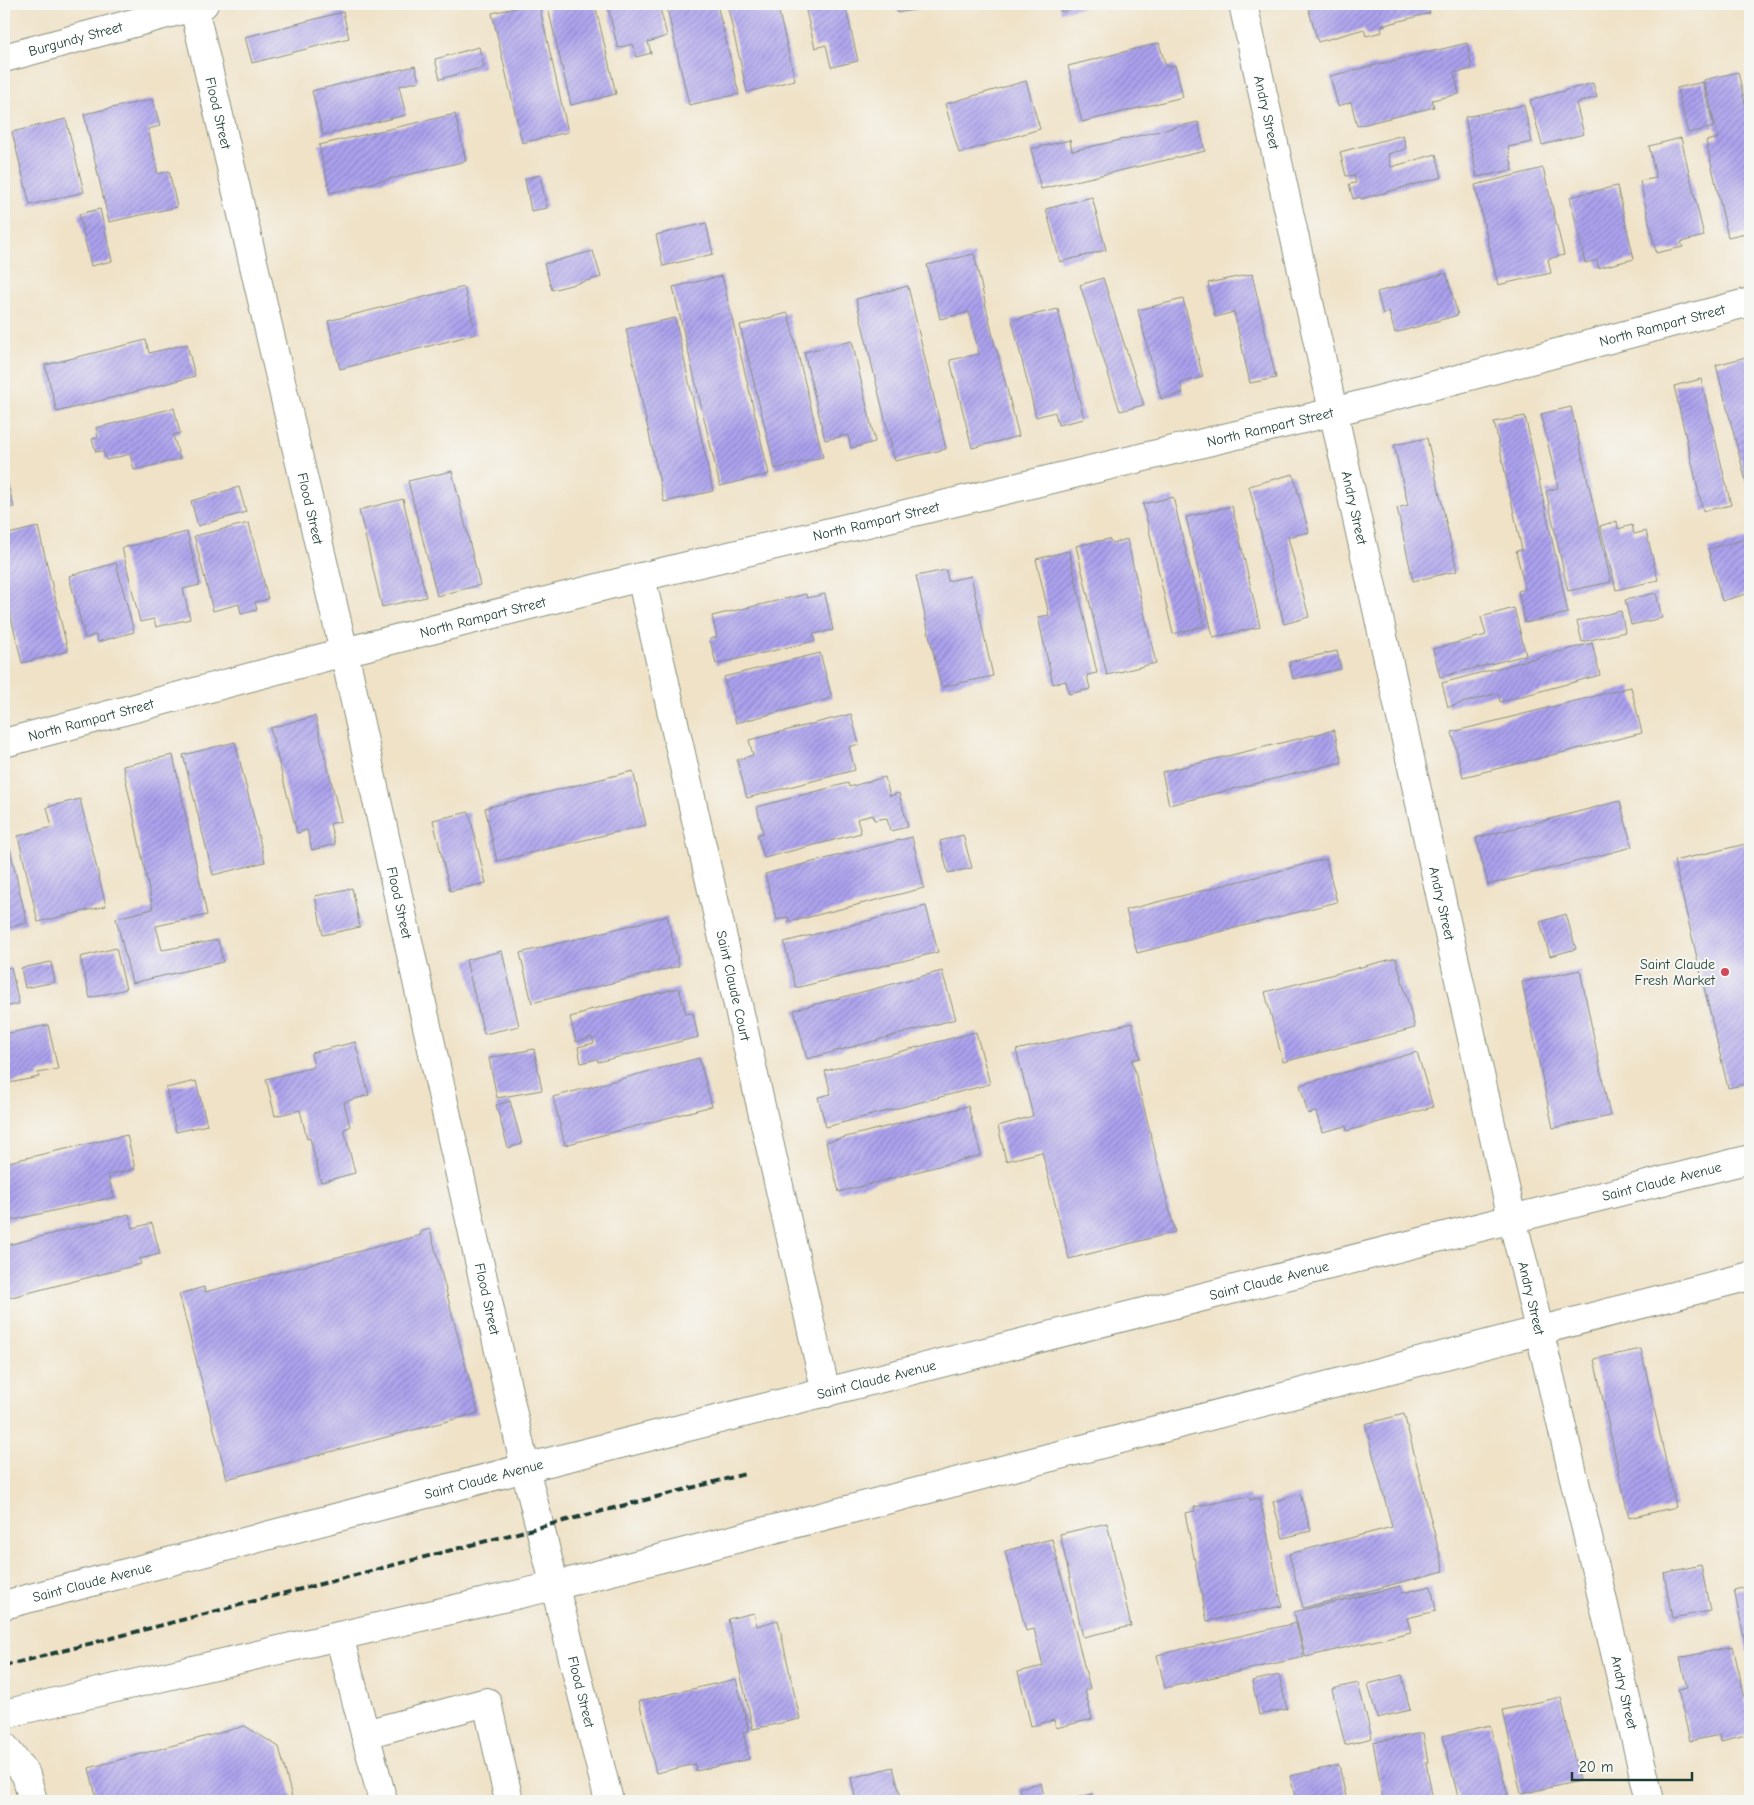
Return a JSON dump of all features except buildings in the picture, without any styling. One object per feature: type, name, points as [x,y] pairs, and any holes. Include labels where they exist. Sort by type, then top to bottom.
[{"type":"street","name":"Andry Street","points":[[1243,4],[1512,1219],[1650,1801]]},
{"type":"street","name":"Burgundy Street","points":[[4,58],[197,5]]},
{"type":"street","name":"Flood Street","points":[[197,5],[344,652],[525,1468],[609,1801]]},
{"type":"street","name":"North Rampart Street","points":[[4,744],[344,652],[641,576],[1333,412],[1750,302]]},
{"type":"street","name":"Saint Claude Court","points":[[641,576],[826,1393]]},
{"type":"street","name":"Saint Claude Avenue","points":[[4,1605],[525,1468],[1750,1159]]},
{"type":"street","points":[[4,1714],[554,1586],[1750,1276]]},
{"type":"street","points":[[339,1636],[383,1801]]},
{"type":"street","points":[[365,1734],[487,1702],[509,1801]]},
{"type":"street","points":[[4,1746],[26,1775],[33,1801]]},
{"type":"railway","points":[[4,1666],[745,1474]]},
{"type":"place","name":"Saint Claude Fresh Market","points":[[1725,972]]}]
